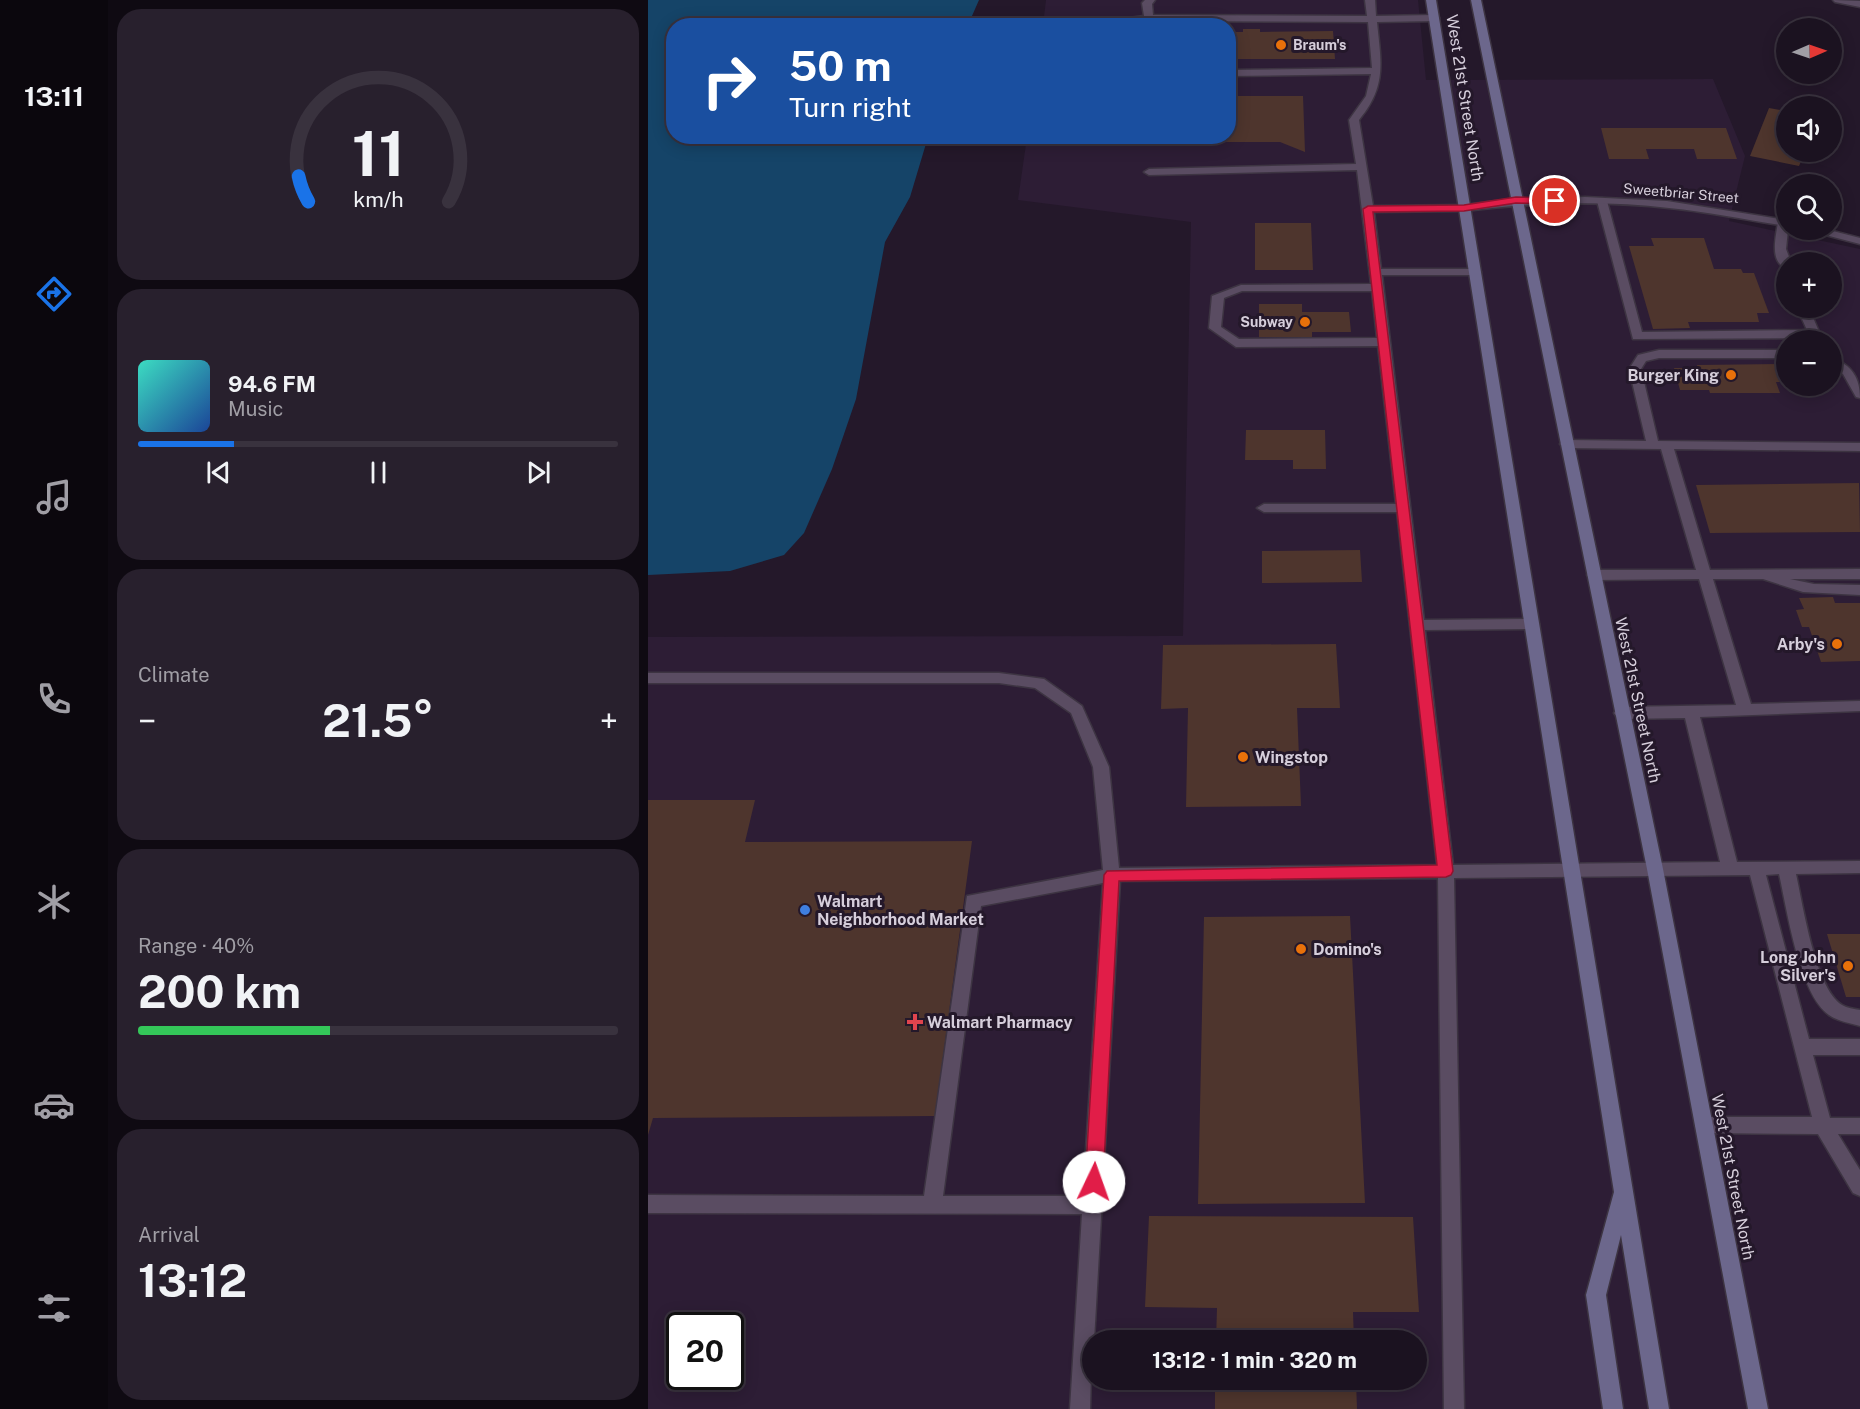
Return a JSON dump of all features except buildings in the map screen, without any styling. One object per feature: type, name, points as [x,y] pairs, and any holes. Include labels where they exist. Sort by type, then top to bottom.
[{"type":"main road","name":"West 21st Street North","points":[[1431,0],[1622,1192],[1659,1409]]},
{"type":"main road","name":"West 21st Street North","points":[[1476,0],[1654,869],[1758,1409]]},
{"type":"main road","points":[[1613,1409],[1596,1295],[1622,1192]]},
{"type":"street","points":[[1149,18],[1148,3],[1150,0]]},
{"type":"street","points":[[1370,0],[1377,84],[1372,97],[1354,120],[1368,209],[1446,871],[1454,1409]]},
{"type":"street","points":[[1838,0],[1860,4]]},
{"type":"street","points":[[1236,18],[1434,18]]},
{"type":"street","points":[[1236,73],[1376,71]]},
{"type":"street","points":[[1149,172],[1361,167]]},
{"type":"street","name":"Sweetbriar Street","points":[[1368,209],[1464,208],[1516,200],[1650,202],[1739,213],[1776,220]]},
{"type":"street","points":[[1602,201],[1637,336],[1814,334],[1807,318]]},
{"type":"street","points":[[1842,236],[1860,241]]},
{"type":"street","points":[[1383,342],[1236,343],[1215,328],[1218,296],[1240,288],[1475,273]]},
{"type":"street","points":[[1744,710],[1705,575],[1635,369],[1642,358],[1659,354],[1776,354]]},
{"type":"street","points":[[1842,368],[1848,372],[1860,394]]},
{"type":"street","points":[[1566,444],[1860,447]]},
{"type":"street","points":[[1264,508],[1402,508]]},
{"type":"street","points":[[1594,575],[1860,573]]},
{"type":"street","points":[[1764,574],[1792,586],[1814,590],[1860,590]]},
{"type":"street","points":[[1417,625],[1532,624]]},
{"type":"street","points":[[648,678],[999,678],[1039,684],[1077,710],[1101,767],[1112,875],[1080,1409]]},
{"type":"street","points":[[1622,713],[1860,706]]},
{"type":"street","points":[[1691,712],[1730,868]]},
{"type":"street","points":[[1786,867],[1811,971],[1820,993],[1834,1009],[1860,1018]]},
{"type":"street","points":[[932,1204],[973,901],[1112,875],[1860,867]]},
{"type":"street","points":[[1756,868],[1823,1126],[1860,1187]]},
{"type":"street","points":[[1803,1047],[1860,1047]]},
{"type":"street","points":[[1704,1125],[1860,1126]]},
{"type":"street","points":[[648,1204],[1093,1205]]},
{"type":"shaded area","points":[[1046,0],[1418,0],[1426,80],[1713,79],[1745,156],[1729,221],[1776,231],[1776,240],[1818,240],[1860,249],[1860,1409],[648,1409],[648,637],[1183,636],[1191,222],[1018,200],[1026,144],[1236,144],[1236,18],[1044,18]]},
{"type":"water","points":[[648,0],[979,0],[971,18],[666,18],[666,144],[926,144],[910,197],[885,242],[856,399],[832,469],[804,533],[784,555],[730,571],[648,575]]},
{"type":"place","name":"Braum's","points":[[1281,45]]},
{"type":"place","name":"Subway","points":[[1305,322]]},
{"type":"place","name":"Burger King","points":[[1731,375]]},
{"type":"place","name":"Arby's","points":[[1837,644]]},
{"type":"place","name":"Wingstop","points":[[1243,757]]},
{"type":"place","name":"Walmart Neighborhood Market","points":[[805,910]]},
{"type":"place","name":"Domino's","points":[[1301,949]]},
{"type":"place","name":"Long John Silver's","points":[[1848,966]]},
{"type":"place","name":"Walmart Pharmacy","points":[[915,1022]]},
{"type":"route","points":[[1094,1182],[1112,875],[1446,871],[1368,209],[1464,208],[1516,200],[1555,201]]}]
